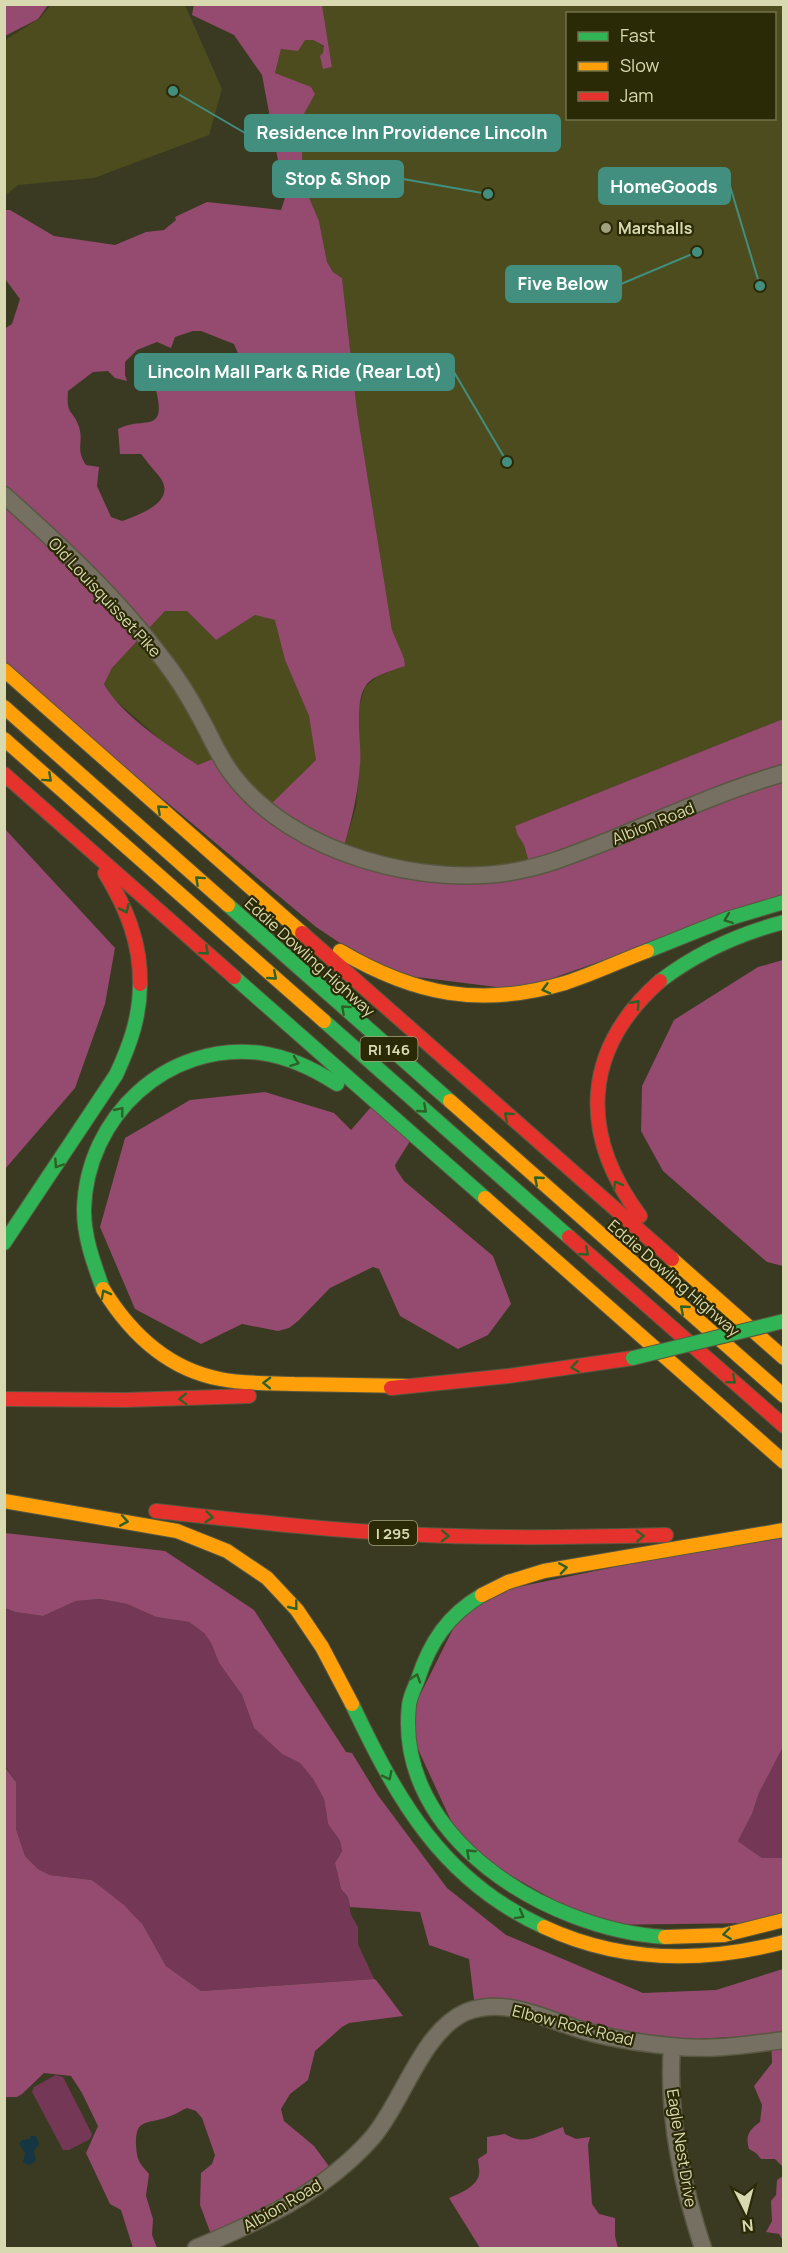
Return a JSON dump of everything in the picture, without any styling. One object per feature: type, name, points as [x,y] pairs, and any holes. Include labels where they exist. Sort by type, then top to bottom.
[{"type":"highway","points":[[4,670],[783,1358]]},
{"type":"highway","name":"Eddie Dowling Highway","points":[[4,707],[783,1396]]},
{"type":"highway","name":"RI 146","points":[[4,739],[783,1426]]},
{"type":"highway","points":[[4,774],[783,1462]]},
{"type":"highway","points":[[4,1243],[116,1074],[131,1044],[140,1012],[141,961],[134,930],[108,877],[87,850],[66,829]]},
{"type":"highway","points":[[204,848],[332,945],[363,965],[390,978],[420,988],[471,997],[514,995],[554,987],[727,919],[783,902]]},
{"type":"highway","points":[[710,1293],[631,1207],[614,1179],[607,1165],[599,1134],[597,1105],[600,1076],[608,1049],[619,1026],[635,1004],[658,982],[719,945],[749,932],[783,922]]},
{"type":"highway","points":[[409,1386],[229,1381],[198,1374],[157,1353],[132,1332],[103,1292],[85,1228],[87,1179],[103,1135],[120,1110],[141,1089],[159,1076],[184,1063],[205,1056],[233,1052],[278,1056],[318,1073],[452,1169]]},
{"type":"highway","points":[[633,1358],[783,1321]]},
{"type":"highway","points":[[4,1399],[195,1399],[409,1386],[518,1375],[783,1332]]},
{"type":"highway","points":[[4,1498],[186,1534],[231,1552],[262,1573],[289,1599],[310,1627],[392,1782],[421,1830],[446,1859],[467,1878],[489,1896],[520,1916],[576,1941],[643,1956],[668,1958],[717,1956],[742,1953],[783,1942]]},
{"type":"highway","name":"I 295","points":[[4,1498],[346,1530],[466,1536],[621,1537],[783,1528]]},
{"type":"highway","points":[[783,1528],[537,1572],[515,1578],[486,1591],[453,1617],[428,1650],[416,1677],[409,1724],[410,1748],[416,1773],[425,1796],[438,1817],[461,1845],[487,1869],[546,1906],[601,1928],[669,1938],[739,1933],[783,1920]]},
{"type":"street","name":"Old Louisquisset Pike","points":[[4,495],[98,585],[150,643],[190,699],[231,773],[251,797],[276,817],[330,846],[397,868],[464,876],[521,870]]},
{"type":"street","name":"Albion Road","points":[[521,870],[568,857],[742,787],[783,773]]},
{"type":"street","name":"Elbow Rock Road","points":[[419,2061],[434,2037],[450,2023],[466,2012],[495,2007],[515,2008],[585,2031],[672,2047],[714,2048],[783,2040]]},
{"type":"street","name":"Eagle Nest Drive","points":[[672,2047],[670,2074],[674,2119],[695,2223],[703,2248]]},
{"type":"street","name":"Albion Road","points":[[196,2248],[292,2203],[352,2160],[390,2114],[419,2061]]},
{"type":"shaded area","points":[[5,4],[48,5],[38,19],[5,36]]},
{"type":"shaded area","points":[[194,4],[322,5],[332,67],[323,69],[320,56],[324,46],[313,40],[305,40],[298,51],[281,49],[275,73],[311,87],[315,94],[301,119],[303,183],[319,221],[327,262],[333,272],[342,278],[357,411],[392,630],[405,666],[372,679],[362,694],[359,714],[359,775],[344,846],[392,862],[477,870],[529,863],[515,826],[783,719],[783,897],[519,990],[385,973],[316,927],[5,667],[4,329],[12,324],[20,299],[5,279],[5,210],[10,210],[54,236],[115,245],[146,232],[164,230],[176,220],[175,217],[207,202],[281,210],[285,198],[262,75],[234,35],[192,15]],"holes":[[[201,331],[234,344],[240,358],[235,373],[217,383],[178,366],[169,385],[156,390],[159,404],[156,419],[118,429],[120,454],[141,454],[159,476],[164,485],[164,493],[161,500],[154,506],[138,515],[122,521],[111,517],[97,486],[99,467],[86,465],[81,454],[80,432],[77,421],[69,409],[68,391],[93,372],[108,371],[115,378],[127,381],[125,362],[137,350],[157,342],[171,348],[175,337]],[[165,611],[187,611],[216,640],[255,615],[275,620],[285,660],[309,716],[316,760],[269,806],[222,755],[198,765],[134,719],[122,708],[104,684],[112,668]]]},
{"type":"shaded area","points":[[51,5],[185,5],[222,89],[209,135],[94,178],[18,185],[5,196],[5,40],[40,18]]},
{"type":"shaded area","points":[[322,5],[783,5],[783,719],[515,826],[524,845],[529,864],[477,870],[392,862],[344,846],[356,807],[360,763],[359,708],[365,687],[378,676],[405,666],[392,630],[357,411],[342,278],[333,272],[327,262],[319,221],[303,183],[301,119],[314,94],[275,73],[281,49],[305,40],[313,40],[324,47],[323,69],[332,67]]},
{"type":"shaded area","points":[[165,611],[187,611],[216,640],[255,615],[276,620],[285,660],[309,716],[317,760],[269,806],[222,755],[198,765],[163,742],[113,698],[104,683],[112,668]]},
{"type":"shaded area","points":[[5,829],[115,948],[105,1004],[75,1088],[5,1169]]},
{"type":"shaded area","points":[[784,960],[783,1266],[767,1262],[663,1171],[641,1131],[642,1086],[674,1020],[758,967]]},
{"type":"shaded area","points":[[265,1092],[334,1113],[351,1130],[371,1107],[412,1138],[395,1165],[404,1181],[493,1256],[511,1304],[488,1335],[458,1349],[400,1316],[379,1269],[373,1267],[330,1288],[298,1321],[289,1328],[278,1331],[242,1324],[201,1344],[135,1309],[100,1227],[125,1138],[190,1100]]},
{"type":"shaded area","points":[[783,1532],[783,1747],[738,1841],[762,1858],[783,1858],[783,1912],[758,1923],[598,1925],[464,1849],[406,1723],[469,1597]]},
{"type":"shaded area","points":[[5,1533],[165,1551],[254,1610],[346,1752],[352,1753],[377,1794],[447,1888],[506,1935],[643,1993],[716,1990],[783,1969],[783,2167],[775,2159],[761,2159],[749,2149],[747,2140],[753,2128],[760,2122],[762,2105],[754,2086],[772,2063],[771,2038],[768,2035],[675,2040],[478,2006],[474,2000],[469,1959],[429,1945],[420,1912],[350,1907],[348,1897],[341,1889],[335,1863],[342,1851],[340,1841],[328,1824],[324,1799],[313,1779],[300,1763],[282,1754],[254,1728],[242,1695],[219,1663],[204,1633],[189,1622],[156,1617],[127,1604],[100,1599],[76,1601],[43,1616],[15,1612],[5,1608]]},
{"type":"shaded area","points":[[100,1599],[127,1604],[156,1617],[189,1622],[204,1633],[219,1663],[242,1695],[254,1728],[282,1754],[300,1763],[313,1779],[324,1799],[328,1824],[340,1841],[342,1851],[335,1863],[341,1889],[348,1897],[351,1915],[358,1927],[358,1944],[374,1979],[201,1991],[166,1966],[143,1925],[92,1880],[50,1875],[38,1869],[25,1856],[16,1829],[16,1782],[5,1766],[4,1608],[43,1616],[76,1601]]},
{"type":"shaded area","points":[[783,1747],[783,1858],[762,1858],[738,1841]]},
{"type":"shaded area","points":[[4,1766],[16,1782],[16,1829],[25,1856],[38,1869],[50,1875],[92,1880],[124,1905],[143,1925],[166,1966],[201,1991],[376,1980],[403,2016],[349,2023],[342,2027],[315,2051],[308,2080],[290,2094],[281,2109],[284,2121],[314,2146],[331,2169],[330,2173],[212,2237],[200,2205],[201,2173],[212,2164],[215,2155],[202,2118],[196,2111],[187,2108],[168,2117],[147,2122],[137,2131],[136,2145],[139,2161],[149,2174],[146,2196],[153,2219],[152,2235],[157,2248],[133,2248],[121,2210],[110,2204],[86,2153],[98,2126],[71,2076],[44,2073],[22,2094],[17,2097],[5,2097]]},
{"type":"shaded area","points":[[56,2075],[63,2077],[92,2134],[90,2139],[69,2150],[63,2150],[32,2092],[34,2087]]},
{"type":"shaded area","points":[[563,2127],[565,2134],[576,2139],[590,2137],[588,2145],[592,2204],[599,2214],[615,2218],[618,2248],[480,2248],[449,2198],[467,2189],[478,2178],[478,2159],[487,2153],[487,2137],[505,2134],[513,2138],[527,2139]]},
{"type":"shaded area","points":[[783,2176],[783,2241],[779,2234],[766,2232],[772,2221],[771,2201],[776,2195],[777,2180]]},
{"type":"water","points":[[30,2136],[36,2136],[39,2144],[34,2151],[36,2161],[29,2165],[23,2162],[25,2153],[19,2144],[22,2140],[30,2139]]},
{"type":"traffic: fast","points":[[647,951],[727,919],[784,902]]},
{"type":"traffic: fast","points":[[228,905],[450,1101]]},
{"type":"traffic: fast","points":[[660,981],[689,961],[719,945],[784,922]]},
{"type":"traffic: fast","points":[[234,977],[485,1198]]},
{"type":"traffic: fast","points":[[4,1243],[116,1075],[133,1031],[140,984]]},
{"type":"traffic: fast","points":[[324,1021],[569,1237]]},
{"type":"traffic: fast","points":[[103,1289],[86,1231],[84,1210],[88,1176],[99,1145],[116,1116],[138,1092],[164,1073],[194,1059],[226,1052],[261,1053],[281,1057],[337,1084]]},
{"type":"traffic: fast","points":[[633,1358],[784,1321]]},
{"type":"traffic: fast","points":[[482,1595],[459,1611],[435,1641],[410,1698],[411,1753],[426,1796],[453,1835],[488,1868],[529,1896],[574,1916],[620,1930],[665,1937]]},
{"type":"traffic: fast","points":[[352,1704],[387,1773],[427,1834],[477,1886],[508,1908],[544,1927]]},
{"type":"traffic: slow","points":[[4,670],[302,933]]},
{"type":"traffic: slow","points":[[4,707],[228,905]]},
{"type":"traffic: slow","points":[[4,739],[324,1021]]},
{"type":"traffic: slow","points":[[340,951],[395,978],[422,987],[449,993],[476,995],[505,995],[534,991],[586,976],[647,951]]},
{"type":"traffic: slow","points":[[450,1101],[784,1396]]},
{"type":"traffic: slow","points":[[485,1198],[784,1462]]},
{"type":"traffic: slow","points":[[672,1259],[784,1358]]},
{"type":"traffic: slow","points":[[103,1289],[125,1320],[152,1347],[167,1358],[201,1374],[247,1383],[409,1386]]},
{"type":"traffic: slow","points":[[4,1501],[177,1531],[227,1551],[267,1578],[297,1610],[322,1647],[352,1704]]},
{"type":"traffic: slow","points":[[482,1595],[508,1582],[544,1571],[784,1530]]},
{"type":"traffic: slow","points":[[665,1937],[724,1935],[784,1920]]},
{"type":"traffic: slow","points":[[544,1927],[573,1939],[603,1947],[662,1956],[723,1954],[784,1942]]},
{"type":"traffic: jam","points":[[4,774],[234,977]]},
{"type":"traffic: jam","points":[[105,873],[131,926],[138,954],[140,984]]},
{"type":"traffic: jam","points":[[302,933],[672,1259]]},
{"type":"traffic: jam","points":[[640,1216],[620,1185],[606,1154],[599,1124],[598,1094],[603,1064],[615,1035],[634,1008],[660,981]]},
{"type":"traffic: jam","points":[[569,1237],[784,1426]]},
{"type":"traffic: jam","points":[[391,1388],[508,1376],[633,1358]]},
{"type":"traffic: jam","points":[[4,1399],[125,1400],[249,1396]]},
{"type":"traffic: jam","points":[[156,1511],[312,1527],[439,1536],[666,1535]]},
{"type":"place","name":"Residence Inn Providence Lincoln","points":[[173,91]]},
{"type":"place","name":"Stop & Shop","points":[[488,194]]},
{"type":"place","name":"Marshalls","points":[[606,228]]},
{"type":"place","name":"Five Below","points":[[697,252]]},
{"type":"place","name":"HomeGoods","points":[[760,286]]},
{"type":"place","name":"Lincoln Mall Park & Ride (Rear Lot)","points":[[507,462]]}]
